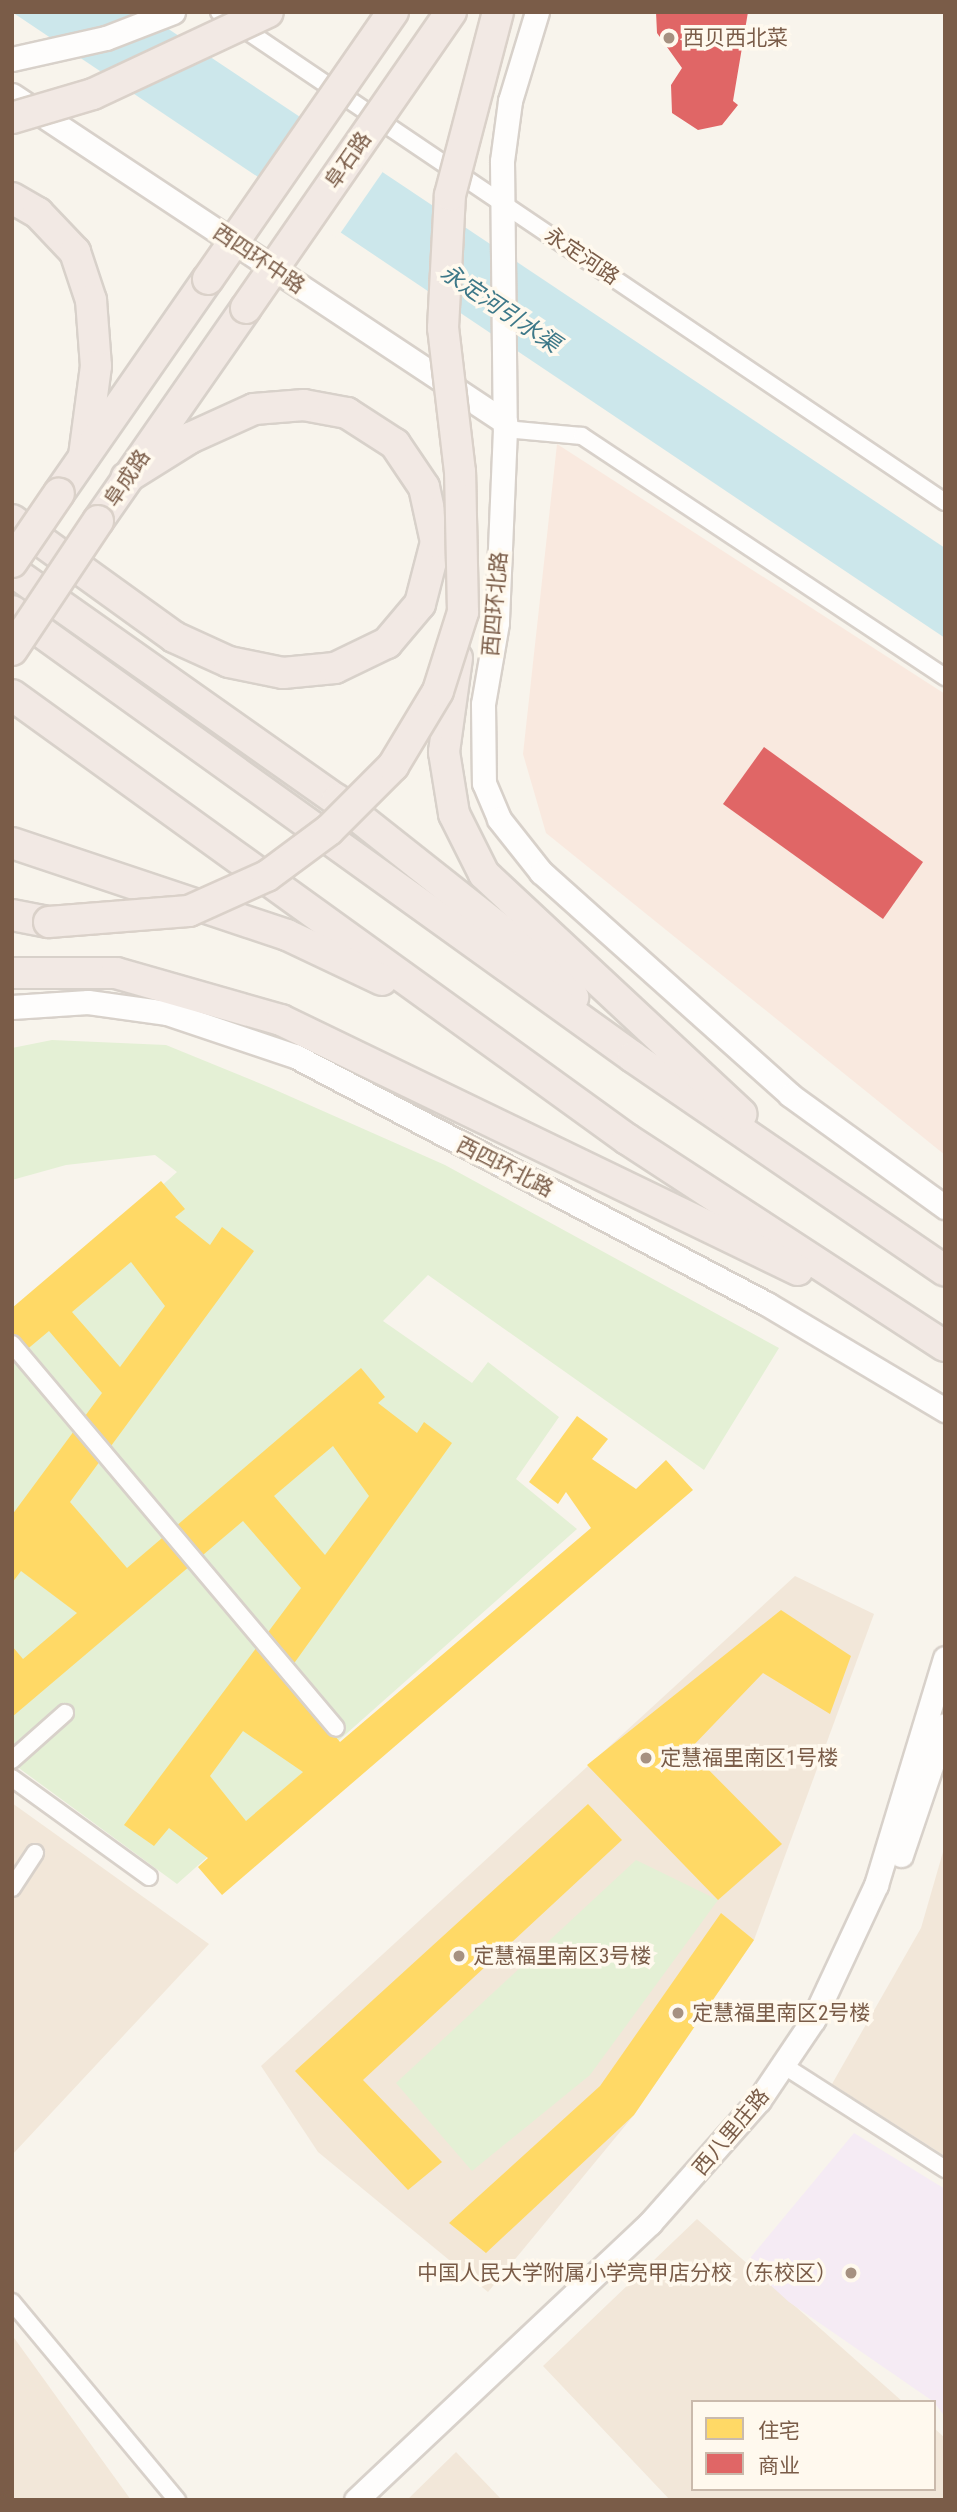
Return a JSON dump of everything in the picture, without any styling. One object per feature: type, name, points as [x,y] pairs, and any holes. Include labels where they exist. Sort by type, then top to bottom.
[{"type":"highway","points":[[12,118],[93,94],[268,12]]},
{"type":"highway","points":[[12,562],[393,12]]},
{"type":"highway","name":"阜石路","points":[[246,307],[451,12]]},
{"type":"highway","points":[[498,12],[450,195],[443,328],[460,472],[463,612],[444,752],[454,814],[484,874],[832,1197]]},
{"type":"highway","points":[[12,198],[38,213],[75,252],[90,300],[96,366],[84,456]]},
{"type":"highway","name":"阜成路","points":[[12,650],[126,478],[246,307]]},
{"type":"highway","points":[[12,520],[174,637],[229,662],[283,673],[335,668],[387,643],[420,604],[436,542],[424,487],[394,444],[347,413],[304,405],[254,409],[190,438],[126,478]]},
{"type":"highway","points":[[12,571],[337,800],[530,953],[633,1057]]},
{"type":"highway","points":[[12,611],[633,1057],[875,1228],[945,1271]]},
{"type":"highway","points":[[12,915],[108,922],[190,911],[267,876],[330,830],[393,766],[438,691],[463,612]]},
{"type":"highway","points":[[12,695],[446,1009],[884,1310],[945,1346]]},
{"type":"highway","points":[[12,843],[287,935],[446,1009]]},
{"type":"highway","points":[[20,976],[116,973],[281,1020],[884,1310]]},
{"type":"street","points":[[12,59],[106,38],[173,12]]},
{"type":"street","name":"永定河路","points":[[219,12],[945,502]]},
{"type":"street","points":[[505,204],[502,161],[510,101],[537,12]]},
{"type":"street","name":"西四环中路","points":[[12,95],[505,426]]},
{"type":"street","name":"西四环北路","points":[[505,204],[505,426],[497,623],[483,705],[484,783],[499,820],[541,872],[790,1094],[945,1207]]},
{"type":"street","points":[[505,426],[582,436],[945,677]]},
{"type":"street","points":[[12,1007],[37,1001],[20,976]]},
{"type":"street","name":"西四环北路","points":[[37,1001],[167,1013],[295,1056],[767,1304],[944,1408]]},
{"type":"street","points":[[12,1344],[18,1364],[336,1728]]},
{"type":"street","name":"西八里庄路","points":[[375,2500],[690,2201],[788,2069],[876,1885],[945,1658]]},
{"type":"street","points":[[12,1759],[65,1713]]},
{"type":"street","name":"西八里庄路","points":[[356,2500],[650,2223],[721,2148],[831,2018],[860,1957],[945,1725]]},
{"type":"street","points":[[12,1778],[149,1877]]},
{"type":"street","points":[[12,1888],[36,1853]]},
{"type":"street","points":[[788,2069],[945,2169]]},
{"type":"street","points":[[12,2302],[177,2500]]},
{"type":"shaded area","points":[[557,444],[945,694],[945,1155],[546,833],[523,754]]},
{"type":"shaded area","points":[[795,1576],[874,1614],[754,1940],[634,2115],[488,2292],[318,2152],[261,2066]]},
{"type":"shaded area","points":[[12,1803],[209,1944],[12,2155]]},
{"type":"shaded area","points":[[945,1845],[945,2156],[832,2084],[921,1928]]},
{"type":"shaded area","name":"中国人民大学附属小学亮甲店分校（东校区）","points":[[854,2133],[945,2189],[945,2417],[936,2405],[936,2400],[931,2400],[789,2302],[746,2263]]},
{"type":"shaded area","points":[[697,2219],[901,2400],[691,2400],[691,2491],[936,2491],[936,2430],[945,2438],[945,2500],[670,2500],[543,2366]]},
{"type":"shaded area","points":[[12,2335],[97,2453],[131,2500],[12,2500]]},
{"type":"shaded area","points":[[456,2452],[502,2500],[407,2500]]},
{"type":"green space","points":[[52,1040],[166,1045],[271,1088],[445,1165],[779,1348],[704,1470],[428,1275],[383,1321],[472,1383],[488,1362],[559,1417],[516,1479],[577,1529],[177,1884],[12,1763],[12,1320],[177,1172],[155,1155],[66,1165],[12,1180],[12,1048]]},
{"type":"green space","points":[[636,1860],[718,1900],[590,2075],[472,2171],[396,2083]]},
{"type":"water","name":"永定河引水渠","points":[[12,12],[143,12],[945,548],[945,638]]},
{"type":"pier","points":[[302,115],[384,170],[337,238],[255,183]]},
{"type":"building: 住宅","points":[[161,1181],[185,1209],[175,1217],[210,1245],[222,1227],[254,1251],[70,1502],[127,1568],[361,1368],[385,1397],[378,1403],[417,1433],[424,1422],[452,1443],[285,1676],[340,1742],[591,1528],[566,1492],[558,1504],[529,1482],[577,1416],[608,1439],[592,1459],[636,1489],[666,1460],[693,1490],[222,1895],[198,1867],[208,1858],[169,1828],[154,1846],[124,1825],[301,1588],[243,1521],[12,1717],[12,1646],[23,1659],[77,1613],[21,1571],[12,1583],[12,1515],[102,1393],[49,1331],[12,1362],[12,1308]],"holes":[[[131,1262],[165,1306],[120,1367],[72,1312]],[[333,1446],[369,1496],[325,1555],[274,1496]],[[243,1731],[303,1772],[246,1821],[210,1776]]]},
{"type":"building: 住宅","name":"定慧福里南区1号楼","points":[[781,1610],[851,1656],[830,1714],[763,1673],[689,1750],[782,1844],[718,1900],[587,1765]]},
{"type":"building: 住宅","name":"定慧福里南区3号楼","points":[[588,1804],[622,1840],[363,2080],[442,2162],[408,2190],[295,2071]]},
{"type":"building: 住宅","name":"定慧福里南区2号楼","points":[[721,1913],[754,1940],[634,2115],[486,2253],[449,2223],[600,2086]]},
{"type":"building: 商业","points":[[656,12],[748,12],[733,101],[738,105],[722,125],[698,130],[672,113],[671,85],[682,68],[657,33]]},
{"type":"building: 商业","points":[[764,747],[923,862],[883,919],[723,804]]},
{"type":"place","name":"西贝西北菜","points":[[669,38]]},
{"type":"place","name":"定慧福里南区1号楼","points":[[646,1758]]},
{"type":"place","name":"定慧福里南区3号楼","points":[[459,1956]]},
{"type":"place","name":"定慧福里南区2号楼","points":[[678,2013]]},
{"type":"place","name":"中国人民大学附属小学亮甲店分校（东校区）","points":[[851,2273]]}]
